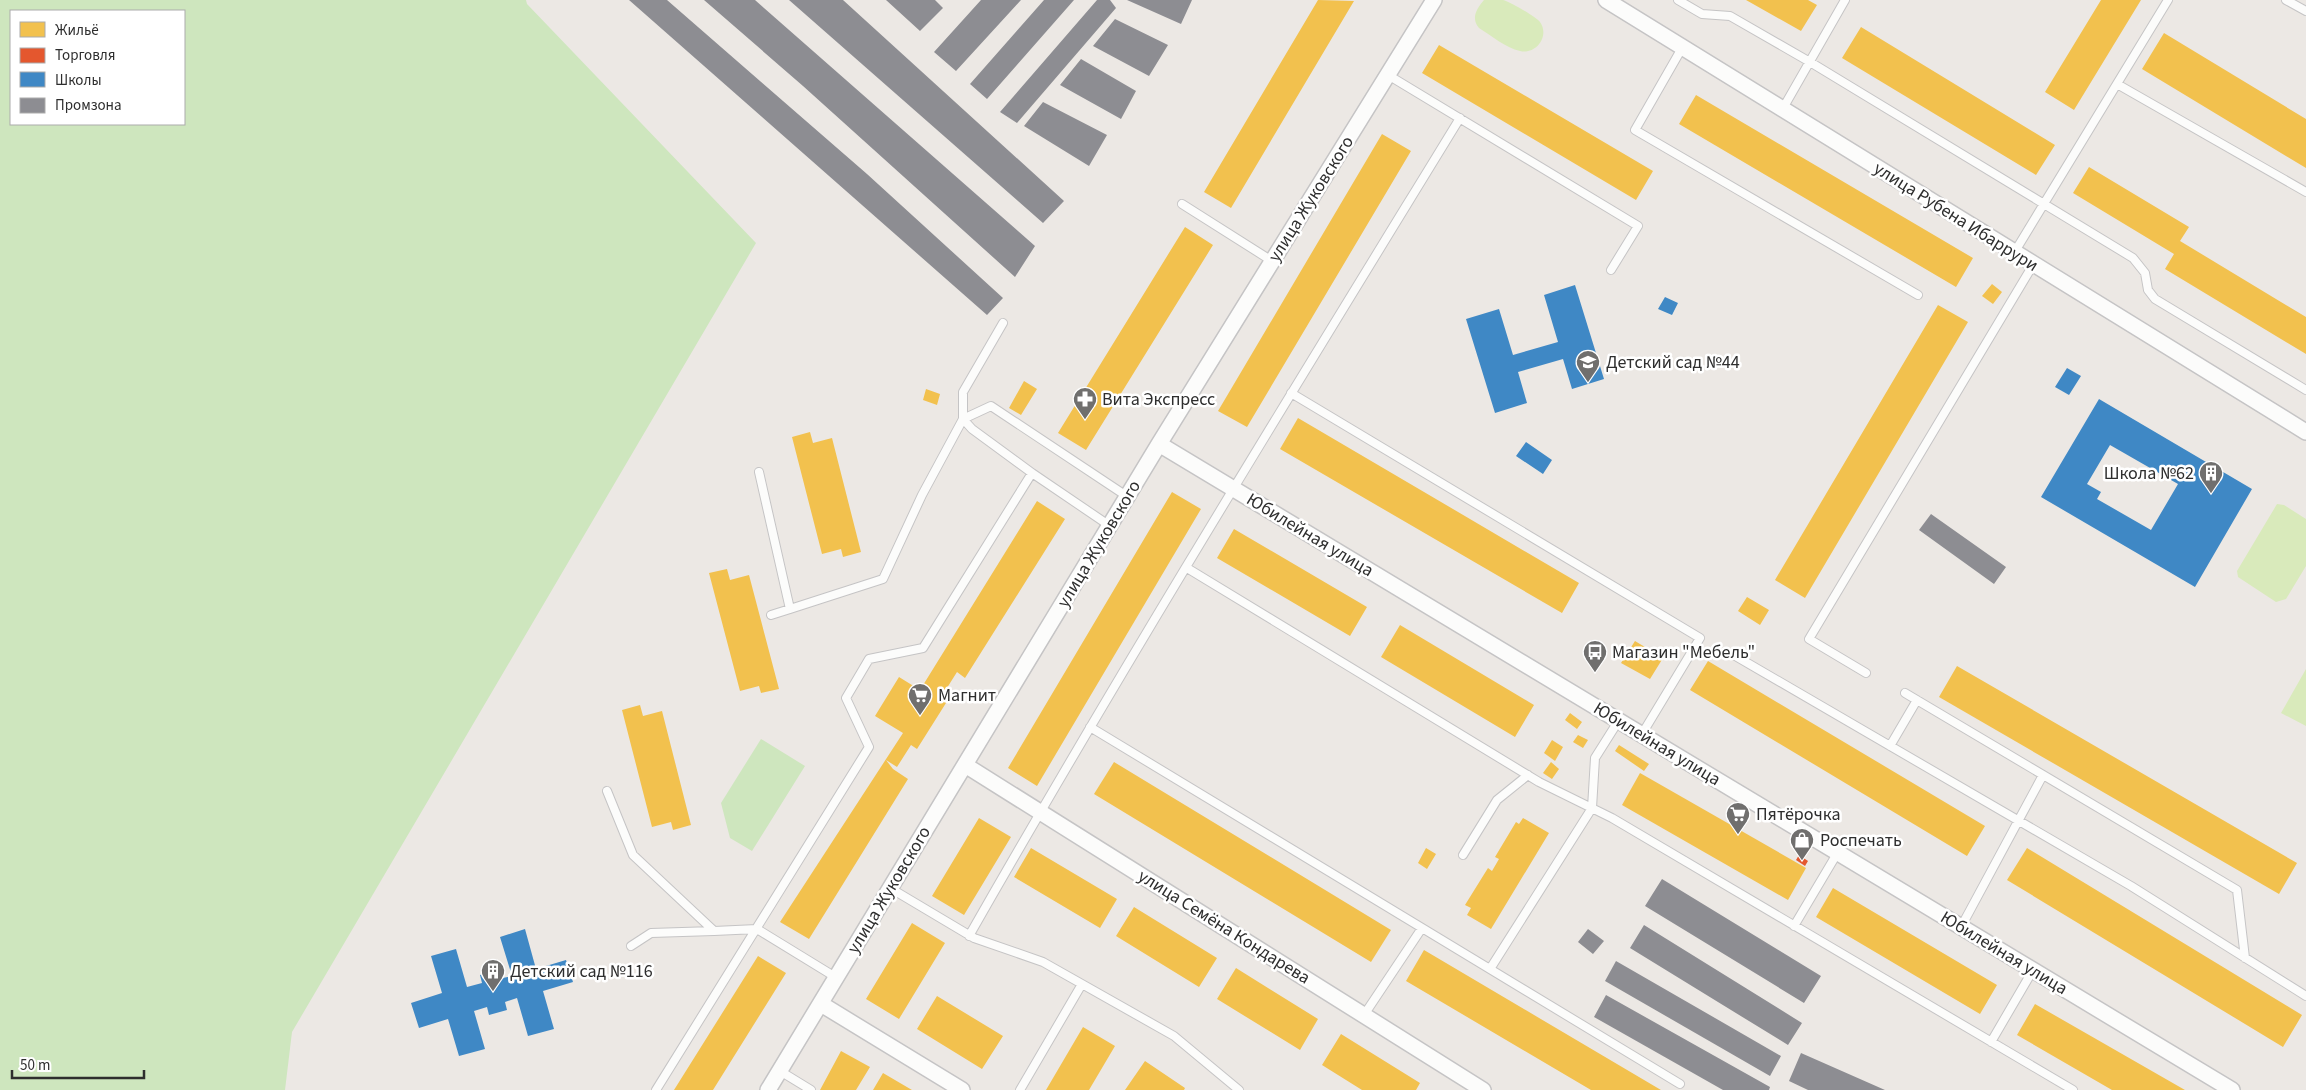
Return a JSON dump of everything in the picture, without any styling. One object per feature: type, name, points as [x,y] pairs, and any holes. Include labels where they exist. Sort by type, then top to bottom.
[{"type":"street","name":"улица Рубена Ибаррури","points":[[1606,0],[2306,432]]},
{"type":"street","name":"улица Жуковского","points":[[768,1090],[1160,444],[1431,4]]},
{"type":"street","name":"Юбилейная улица","points":[[1160,444],[2232,1090]]},
{"type":"street","name":"улица Семёна Кондарева","points":[[965,765],[1483,1090]]},
{"type":"street","points":[[821,1004],[962,1090]]},
{"type":"lane","points":[[1678,0],[1702,14],[1730,16],[1810,62],[2133,258],[2145,273],[2148,290],[2155,299],[2306,390]]},
{"type":"lane","points":[[1782,110],[1845,0]]},
{"type":"lane","points":[[2014,253],[2168,0]]},
{"type":"lane","points":[[2286,0],[2306,11]]},
{"type":"lane","points":[[1682,48],[1635,130],[1918,295]]},
{"type":"lane","points":[[1388,75],[1638,226],[1611,270]]},
{"type":"lane","points":[[2117,84],[2306,192]]},
{"type":"lane","points":[[970,936],[1040,812],[1187,568],[1232,488],[1460,118]]},
{"type":"lane","points":[[1182,204],[1272,261]]},
{"type":"lane","points":[[1866,673],[1809,638],[2034,265]]},
{"type":"lane","points":[[771,616],[883,579],[922,495],[963,419],[963,392],[1003,323]]},
{"type":"lane","points":[[1291,393],[1700,638],[1642,734]]},
{"type":"lane","points":[[963,419],[991,406],[1128,497]]},
{"type":"lane","points":[[963,419],[972,429],[1032,473],[1110,526]]},
{"type":"lane","points":[[759,472],[790,609]]},
{"type":"lane","points":[[656,1090],[869,747],[846,698],[869,659],[922,648],[1032,473]]},
{"type":"lane","points":[[1187,568],[1528,775],[1592,808],[2073,1090]]},
{"type":"lane","points":[[1732,654],[2130,886],[2306,996]]},
{"type":"lane","points":[[1905,692],[2237,890],[2245,958]]},
{"type":"lane","points":[[1890,746],[1917,700]]},
{"type":"lane","points":[[1490,969],[1592,808],[1595,758],[1619,720]]},
{"type":"lane","points":[[1090,727],[1680,1084]]},
{"type":"lane","points":[[1463,855],[1497,800],[1528,775]]},
{"type":"lane","points":[[1961,927],[2042,775]]},
{"type":"lane","points":[[607,791],[633,855],[714,931]]},
{"type":"lane","points":[[1794,926],[1838,852]]},
{"type":"lane","points":[[890,888],[970,936],[1043,962],[1174,1036],[1239,1090]]},
{"type":"lane","points":[[1364,1015],[1422,928]]},
{"type":"lane","points":[[631,946],[651,933],[757,929],[837,978]]},
{"type":"lane","points":[[1991,1042],[2033,970]]},
{"type":"lane","points":[[1020,1090],[1082,984]]},
{"type":"lane","points":[[780,1071],[810,1090]]},
{"type":"green space","points":[[0,0],[526,0],[527,4],[756,243],[292,1032],[285,1090],[0,1090]]},
{"type":"green space","points":[[1484,0],[1503,0],[1537,19],[1543,27],[1540,43],[1531,50],[1520,51],[1504,45],[1479,28],[1475,18]]},
{"type":"green space","points":[[2277,504],[2284,505],[2306,519],[2306,566],[2286,599],[2276,602],[2238,577],[2237,571]]},
{"type":"green space","points":[[2306,669],[2306,726],[2281,713]]},
{"type":"green space","points":[[761,739],[805,766],[752,851],[730,838],[721,803]]},
{"type":"building: Жильё","points":[[1318,0],[1354,1],[1231,208],[1204,192]]},
{"type":"building: Жильё","points":[[1746,0],[1808,0],[1817,5],[1801,31]]},
{"type":"building: Жильё","points":[[2101,0],[2141,0],[2074,110],[2045,92]]},
{"type":"building: Жильё","points":[[1861,27],[2055,145],[2036,175],[1842,58]]},
{"type":"building: Жильё","points":[[2164,33],[2306,119],[2306,168],[2142,69]]},
{"type":"building: Жильё","points":[[1439,45],[1653,171],[1636,200],[1422,73]]},
{"type":"building: Жильё","points":[[1696,95],[1973,258],[1956,287],[1679,124]]},
{"type":"building: Жильё","points":[[1382,134],[1411,151],[1247,427],[1218,411]]},
{"type":"building: Жильё","points":[[2089,167],[2189,227],[2180,241],[2306,317],[2306,354],[2165,269],[2174,254],[2073,193]]},
{"type":"building: Жильё","points":[[1185,227],[1213,245],[1086,450],[1058,433]]},
{"type":"building: Жильё","points":[[1992,284],[2002,292],[1993,304],[1982,296]]},
{"type":"building: Жильё","points":[[1938,305],[1968,322],[1805,598],[1775,580]]},
{"type":"building: Жильё","points":[[1024,381],[1037,389],[1021,415],[1009,408]]},
{"type":"building: Жильё","points":[[926,389],[940,394],[937,405],[923,400]]},
{"type":"building: Жильё","points":[[1298,418],[1579,583],[1562,613],[1280,449]]},
{"type":"building: Жильё","points":[[810,432],[813,443],[832,438],[861,552],[843,557],[841,549],[822,554],[792,437]]},
{"type":"building: Жильё","points":[[1172,492],[1201,509],[1037,786],[1008,768]]},
{"type":"building: Жильё","points":[[1037,501],[1065,519],[965,678],[957,672],[940,699],[946,703],[917,749],[911,745],[897,767],[886,760],[893,769],[908,779],[809,939],[780,922],[903,733],[875,716],[899,677],[920,690]]},
{"type":"building: Жильё","points":[[1234,529],[1367,607],[1350,636],[1217,558]]},
{"type":"building: Жильё","points":[[727,569],[730,580],[749,575],[779,689],[761,693],[759,686],[740,691],[709,573]]},
{"type":"building: Жильё","points":[[1747,597],[1769,610],[1760,625],[1738,611]]},
{"type":"building: Жильё","points":[[1400,625],[1534,705],[1515,737],[1381,657]]},
{"type":"building: Жильё","points":[[1635,641],[1663,658],[1650,679],[1621,663]]},
{"type":"building: Жильё","points":[[1708,661],[1985,826],[1967,856],[1690,690]]},
{"type":"building: Жильё","points":[[1957,666],[2297,863],[2279,894],[1939,697]]},
{"type":"building: Жильё","points":[[640,705],[643,716],[662,711],[691,825],[673,830],[671,822],[652,827],[622,710]]},
{"type":"building: Жильё","points":[[1570,713],[1582,722],[1577,729],[1565,720]]},
{"type":"building: Жильё","points":[[1578,735],[1588,740],[1583,748],[1573,742]]},
{"type":"building: Жильё","points":[[1552,740],[1563,747],[1555,761],[1544,753]]},
{"type":"building: Жильё","points":[[1619,745],[1649,764],[1644,771],[1615,751]]},
{"type":"building: Жильё","points":[[1114,762],[1391,930],[1371,962],[1094,794]]},
{"type":"building: Жильё","points":[[1551,762],[1559,769],[1552,779],[1543,773]]},
{"type":"building: Жильё","points":[[1640,773],[1806,868],[1788,900],[1622,805]]},
{"type":"building: Жильё","points":[[979,818],[1011,837],[964,915],[932,896]]},
{"type":"building: Жильё","points":[[1523,818],[1549,833],[1491,929],[1467,915],[1471,908],[1465,905],[1488,868],[1492,871],[1499,859],[1495,857],[1516,822],[1519,824]]},
{"type":"building: Жильё","points":[[1031,848],[1117,899],[1100,928],[1014,877]]},
{"type":"building: Жильё","points":[[1426,848],[1436,854],[1427,869],[1418,863]]},
{"type":"building: Жильё","points":[[2027,848],[2302,1015],[2283,1047],[2007,880]]},
{"type":"building: Жильё","points":[[1833,888],[1997,985],[1980,1014],[1816,917]]},
{"type":"building: Жильё","points":[[1134,907],[1217,958],[1199,987],[1116,936]]},
{"type":"building: Жильё","points":[[912,923],[945,943],[899,1019],[866,999]]},
{"type":"building: Жильё","points":[[1424,950],[1661,1090],[1591,1090],[1406,981]]},
{"type":"building: Жильё","points":[[758,956],[786,973],[713,1090],[674,1090]]},
{"type":"building: Жильё","points":[[1236,968],[1318,1019],[1300,1050],[1217,999]]},
{"type":"building: Жильё","points":[[937,996],[1003,1036],[982,1069],[917,1029]]},
{"type":"building: Жильё","points":[[2035,1004],[2185,1090],[2112,1090],[2017,1035]]},
{"type":"building: Жильё","points":[[1083,1027],[1115,1046],[1089,1090],[1046,1090]]},
{"type":"building: Жильё","points":[[1341,1034],[1420,1083],[1416,1090],[1362,1090],[1322,1065]]},
{"type":"building: Жильё","points":[[841,1051],[870,1067],[856,1090],[820,1090]]},
{"type":"building: Жильё","points":[[1145,1061],[1185,1088],[1184,1090],[1125,1090]]},
{"type":"building: Жильё","points":[[883,1073],[912,1090],[873,1090]]},
{"type":"building: Торговля","name":"Роспечать","points":[[1799,855],[1808,861],[1805,866],[1796,860]]},
{"type":"building: Школы","points":[[1575,285],[1604,379],[1572,389],[1563,359],[1518,372],[1527,403],[1495,413],[1466,319],[1499,309],[1513,355],[1558,342],[1544,295]]},
{"type":"building: Школы","points":[[1665,297],[1678,303],[1672,315],[1658,309]]},
{"type":"building: Школы","points":[[2067,368],[2081,376],[2069,395],[2055,387]]},
{"type":"building: Школы","name":"Школа №62","points":[[2099,399],[2252,489],[2195,587],[2041,497]],"holes":[[[2110,445],[2178,484],[2151,530],[2097,499],[2101,492],[2087,484]]]},
{"type":"building: Школы","points":[[1526,442],[1552,460],[1543,474],[1516,456]]},
{"type":"building: Школы","name":"Детский сад №116","points":[[525,929],[536,969],[566,960],[573,982],[543,991],[554,1029],[528,1036],[517,998],[505,1002],[507,1010],[489,1015],[487,1007],[474,1011],[485,1049],[459,1056],[448,1019],[419,1028],[411,1003],[442,993],[431,956],[456,949],[467,987],[482,983],[480,975],[496,970],[498,979],[512,976],[500,937]]},
{"type":"building: Промзона","points":[[629,0],[667,0],[867,174],[1003,298],[987,315]]},
{"type":"building: Промзона","points":[[704,0],[755,0],[1035,246],[1015,277],[803,86]]},
{"type":"building: Промзона","points":[[789,0],[843,0],[1064,201],[1043,223]]},
{"type":"building: Промзона","points":[[886,0],[935,0],[943,8],[920,31]]},
{"type":"building: Промзона","points":[[981,0],[1021,0],[956,71],[934,52]]},
{"type":"building: Промзона","points":[[1044,0],[1074,0],[987,99],[970,84]]},
{"type":"building: Промзона","points":[[1097,0],[1110,0],[1116,8],[1017,123],[1000,112]]},
{"type":"building: Промзона","points":[[1127,0],[1192,0],[1181,24]]},
{"type":"building: Промзона","points":[[1115,19],[1168,45],[1149,76],[1093,46]]},
{"type":"building: Промзона","points":[[1081,59],[1136,91],[1121,119],[1060,85]]},
{"type":"building: Промзона","points":[[1043,102],[1107,135],[1089,166],[1024,126]]},
{"type":"building: Промзона","points":[[1931,514],[2006,567],[1994,584],[1919,530]]},
{"type":"building: Промзона","points":[[1662,879],[1821,976],[1804,1003],[1645,906]]},
{"type":"building: Промзона","points":[[1644,925],[1802,1023],[1788,1045],[1630,948]]},
{"type":"building: Промзона","points":[[1588,929],[1604,941],[1593,954],[1578,942]]},
{"type":"building: Промзона","points":[[1616,961],[1781,1056],[1770,1076],[1605,981]]},
{"type":"building: Промзона","points":[[1606,995],[1770,1087],[1769,1090],[1723,1090],[1594,1017]]},
{"type":"building: Промзона","points":[[1801,1053],[1885,1090],[1808,1090],[1789,1081]]},
{"type":"place","name":"Детский сад №44","points":[[1588,383]]},
{"type":"place","name":"Вита Экспресс","points":[[1085,420]]},
{"type":"place","name":"Школа №62","points":[[2211,494]]},
{"type":"place","name":"Магазин \"Мебель\"","points":[[1595,673]]},
{"type":"place","name":"Магнит","points":[[920,716]]},
{"type":"place","name":"Пятёрочка","points":[[1738,835]]},
{"type":"place","name":"Роспечать","points":[[1802,861]]},
{"type":"place","name":"Детский сад №116","points":[[493,992]]}]
